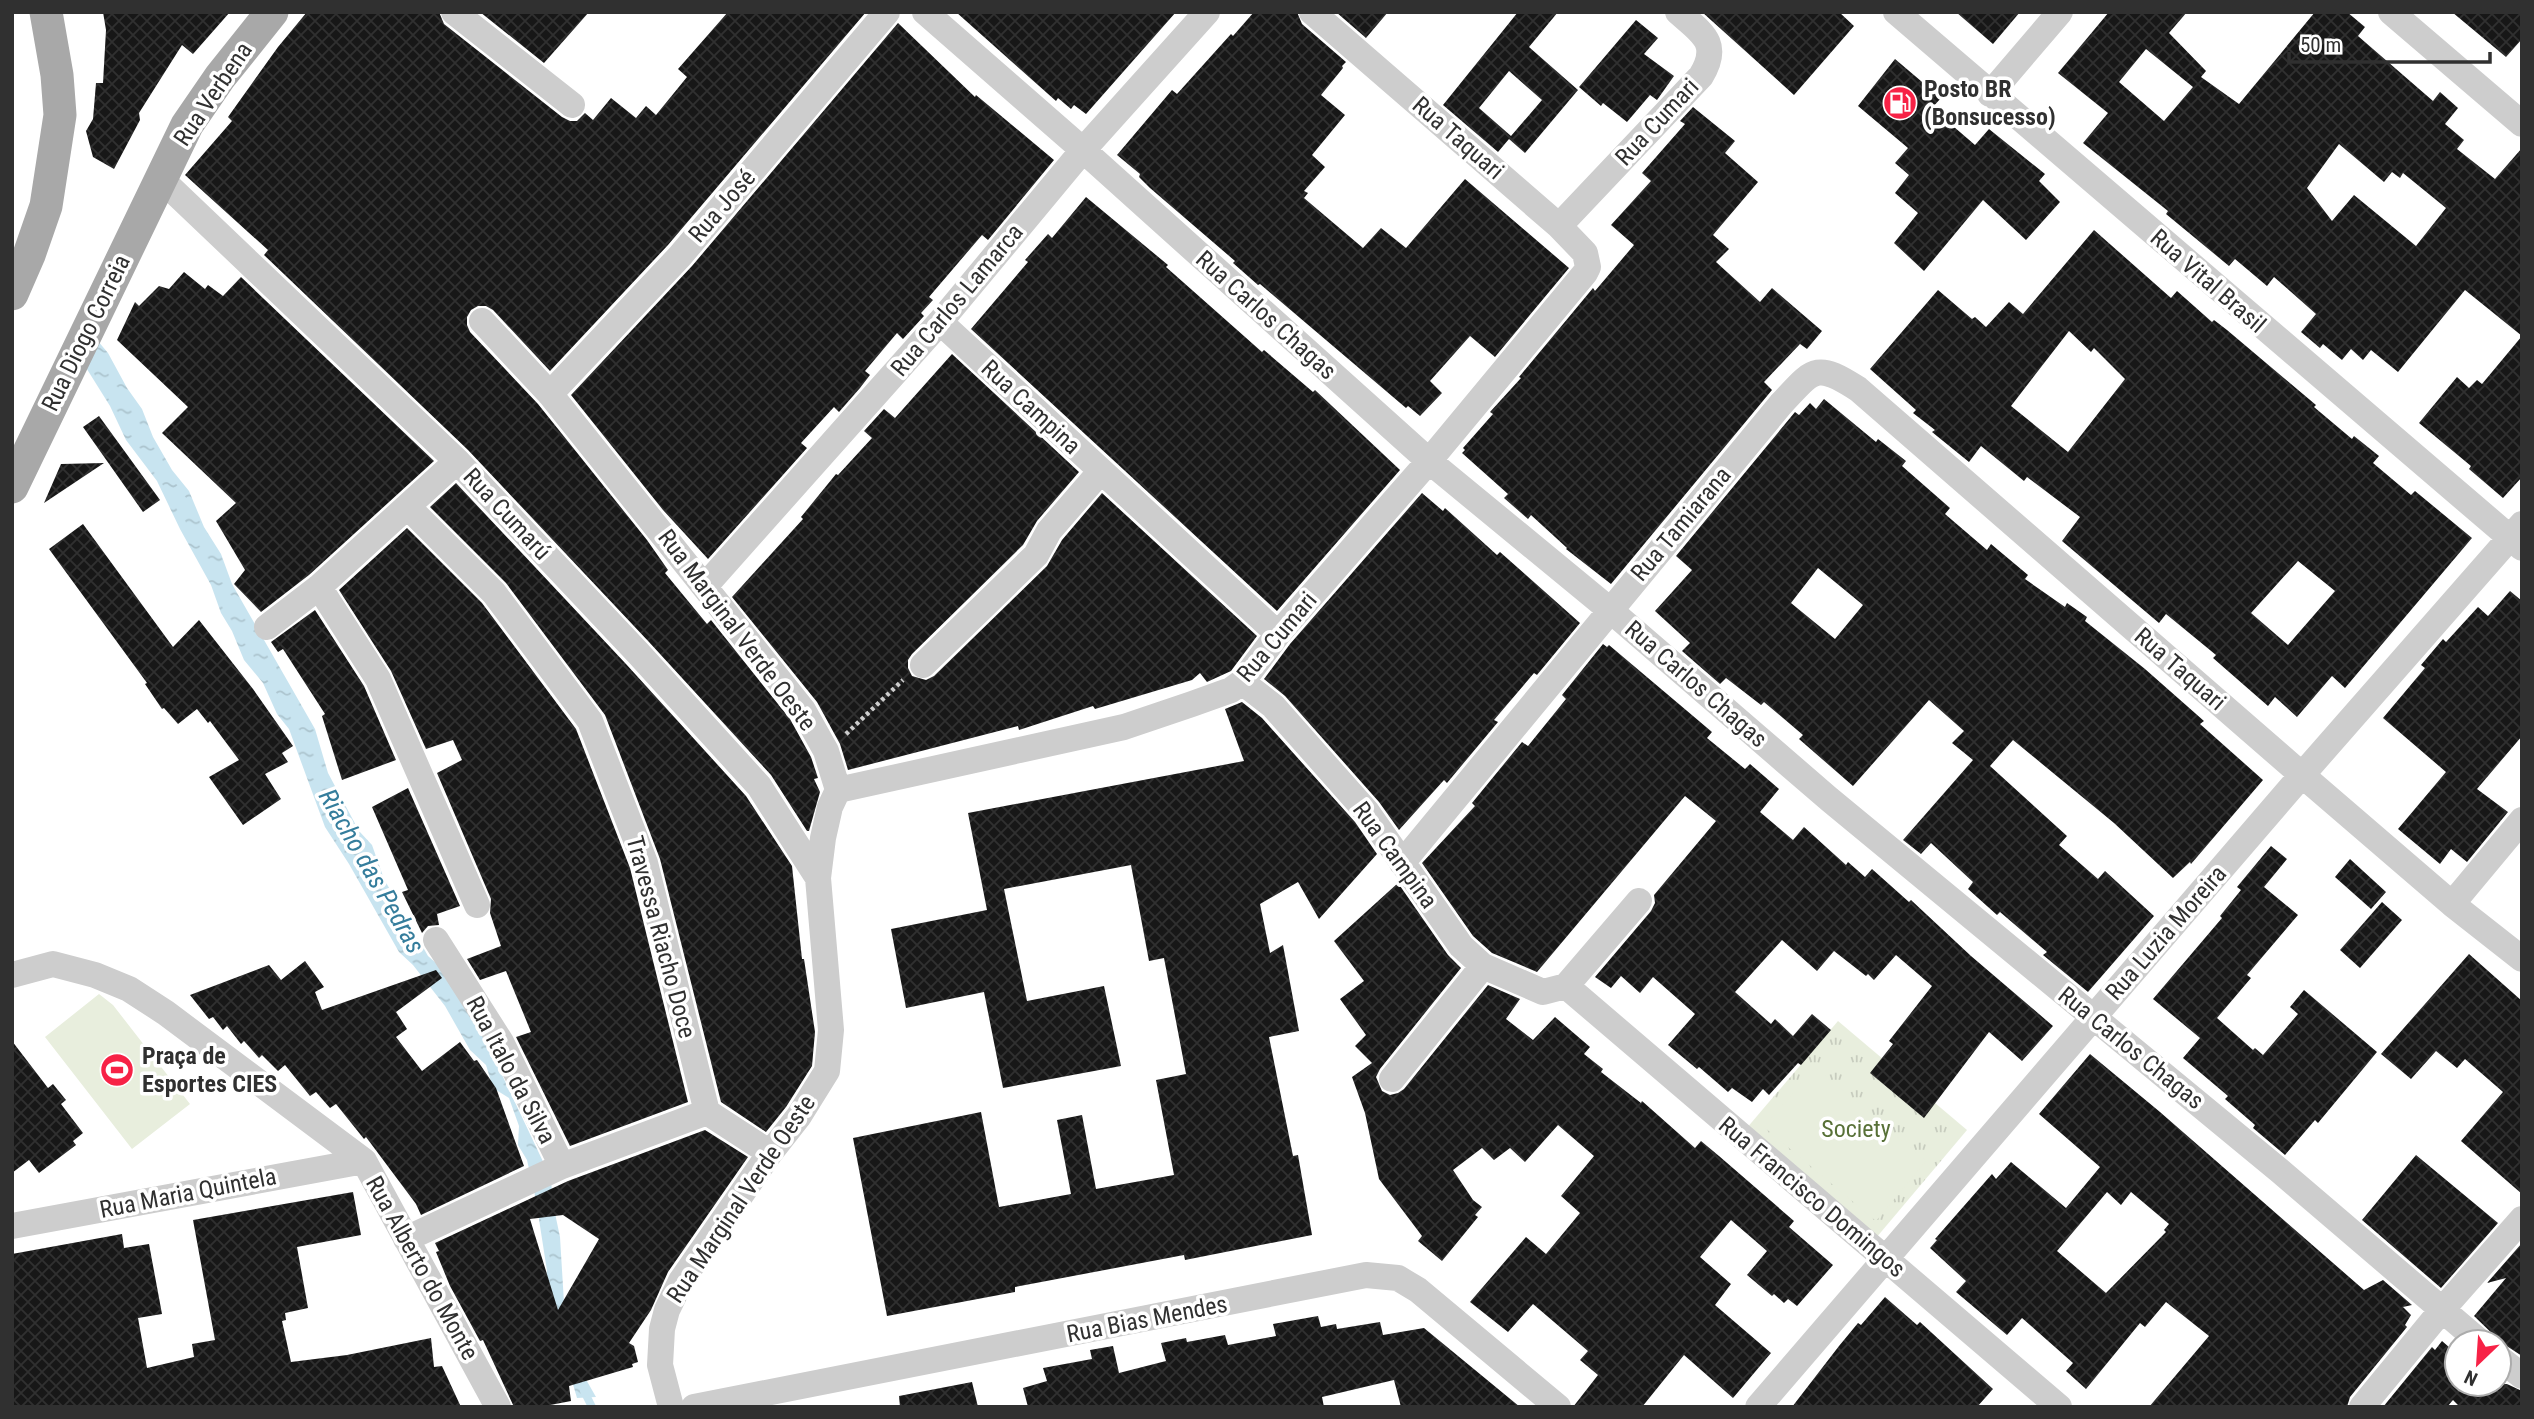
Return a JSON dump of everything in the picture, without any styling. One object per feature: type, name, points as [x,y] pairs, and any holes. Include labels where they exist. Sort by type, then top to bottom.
[{"type":"main road","points":[[12,294],[29,256],[46,206],[60,116],[57,75],[46,12]]},
{"type":"main road","name":"Rua Verbena","points":[[161,179],[187,125],[220,76],[271,12]]},
{"type":"main road","name":"Rua Diogo Correia","points":[[12,487],[161,179]]},
{"type":"street","points":[[454,12],[572,105]]},
{"type":"street","name":"Rua José","points":[[550,394],[680,256],[887,12]]},
{"type":"street","name":"Rua Carlos Chagas","points":[[925,12],[1429,461],[1610,610],[1829,799],[2280,1171],[2462,1328]]},
{"type":"street","name":"Rua Carlos Lamarca","points":[[705,586],[940,322],[1083,150],[1207,12]]},
{"type":"street","name":"Rua Taquari","points":[[1312,12],[1559,226],[1585,253],[1588,267],[1585,273]]},
{"type":"street","name":"Rua Cumari","points":[[1559,226],[1701,76],[1707,66],[1710,45],[1705,36],[1678,12]]},
{"type":"street","name":"Rua Vital Brasil","points":[[1896,12],[2518,537]]},
{"type":"street","points":[[1990,94],[2060,12]]},
{"type":"street","points":[[2391,12],[2522,124]]},
{"type":"street","name":"Rua Cumarú","points":[[161,179],[457,461],[759,786],[818,878]]},
{"type":"street","name":"Rua Cumari","points":[[838,790],[1124,727],[1218,695],[1242,682],[1278,634],[1429,461],[1585,273]]},
{"type":"street","name":"Rua Marginal Verde Oeste","points":[[482,321],[550,394],[803,710],[826,751],[838,790],[830,807],[818,878],[831,1030],[827,1071],[799,1116],[681,1281],[667,1310],[662,1329],[660,1366],[671,1407]]},
{"type":"street","name":"Rua Campina","points":[[940,322],[1278,634]]},
{"type":"street","name":"Rua Tamiarana","points":[[1402,863],[1781,404],[1809,374],[1821,371],[1839,377]]},
{"type":"street","name":"Rua Taquari","points":[[1839,377],[1858,389],[2452,904],[2522,959]]},
{"type":"street","points":[[267,627],[319,587],[457,461]]},
{"type":"street","points":[[923,665],[1036,555],[1049,531],[1100,472]]},
{"type":"street","name":"Travessa Riacho Doce","points":[[408,507],[494,593],[590,721],[645,863],[707,1112]]},
{"type":"street","name":"Rua Luzia Moreira","points":[[1758,1407],[2302,775],[2518,537]]},
{"type":"street","points":[[319,587],[378,678],[477,905]]},
{"type":"street","name":"Rua Campina","points":[[1242,682],[1273,706],[1367,812],[1461,946],[1483,966],[1543,992],[1566,986]]},
{"type":"street","points":[[2452,904],[2522,820]]},
{"type":"street","points":[[1566,986],[1639,901]]},
{"type":"street","name":"Rua Italo da Silva","points":[[436,940],[501,1042],[556,1169]]},
{"type":"street","name":"Rua Alberto do Monte","points":[[12,975],[53,964],[95,975],[130,989],[363,1161],[498,1407]]},
{"type":"street","points":[[1391,1079],[1483,966]]},
{"type":"street","name":"Rua Francisco Domingos","points":[[1566,986],[2059,1407]]},
{"type":"street","points":[[406,1239],[556,1169],[707,1112],[770,1153]]},
{"type":"street","name":"Rua Maria Quintela","points":[[12,1226],[363,1161]]},
{"type":"street","points":[[2362,1407],[2522,1219]]},
{"type":"street","name":"Rua Bias Mendes","points":[[694,1407],[1366,1275],[1398,1279],[1418,1290],[1558,1407]]},
{"type":"path","points":[[826,751],[889,696],[896,686],[923,665]]},
{"type":"green space","name":"Praça de Esportes CIES","points":[[99,994],[113,1005],[190,1104],[132,1149],[45,1037]]},
{"type":"green space","name":"Society","points":[[1838,1021],[1967,1130],[1876,1238],[1746,1129]]},
{"type":"green space","points":[[1815,1067],[1926,1161],[1876,1221],[1764,1127]]},
{"type":"water","points":[[92,334],[108,353],[142,409],[153,437],[172,470],[189,491],[204,527],[221,554],[232,584],[315,729],[328,773],[359,831],[372,845],[384,879],[428,956],[452,977],[476,1020],[547,1170],[551,1172],[552,1199],[560,1237],[564,1303],[580,1369],[596,1397],[577,1398],[543,1282],[547,1271],[536,1200],[527,1160],[518,1145],[519,1126],[509,1098],[493,1088],[486,1065],[470,1050],[445,1006],[413,965],[399,952],[325,827],[289,729],[277,714],[263,683],[244,660],[221,613],[211,585],[157,481],[126,440],[110,406],[80,358]]},
{"type":"building","points":[[103,12],[230,12],[193,54],[182,45],[139,113],[140,120],[114,169],[93,157],[86,131],[93,119],[96,83],[103,83],[106,30]]},
{"type":"building","points":[[307,12],[439,12],[444,24],[562,117],[577,121],[585,113],[593,120],[611,98],[636,118],[646,106],[656,115],[687,77],[678,69],[728,12],[866,12],[668,245],[550,371],[493,310],[478,306],[471,310],[467,317],[470,332],[538,404],[647,540],[668,570],[665,573],[707,624],[711,620],[790,719],[811,757],[818,778],[814,779],[820,792],[809,831],[771,775],[468,450],[264,255],[268,250],[185,175],[232,121],[228,117],[278,47]]},
{"type":"building","points":[[480,12],[589,12],[544,63]]},
{"type":"building","points":[[956,12],[1176,12],[1086,114],[1074,105],[1071,109],[1058,98],[1056,101]]},
{"type":"building","points":[[1254,12],[1297,12],[1302,24],[1346,62],[1321,95],[1345,115],[1312,155],[1325,167],[1304,191],[1308,193],[1304,198],[1363,248],[1381,228],[1406,248],[1465,179],[1569,268],[1495,357],[1470,336],[1430,381],[1442,393],[1420,416],[1408,406],[1406,408],[1258,285],[1117,155],[1172,90],[1177,94]]},
{"type":"building","points":[[1336,12],[1388,12],[1366,38]]},
{"type":"building","points":[[1518,12],[1558,12],[1529,47],[1578,90],[1525,153],[1509,139],[1498,152],[1443,105]],"holes":[[[1509,71],[1542,100],[1511,136],[1479,108]]]},
{"type":"building","points":[[1702,12],[1839,12],[1854,26],[1794,95]]},
{"type":"building","points":[[1956,12],[2020,12],[1993,44]]},
{"type":"building","points":[[2109,12],[2187,12],[2169,33],[2206,71],[2201,77],[2239,104],[2315,12],[2347,12],[2365,27],[2358,36],[2433,101],[2440,92],[2458,108],[2445,124],[2464,140],[2457,149],[2495,179],[2522,148],[2522,336],[2465,290],[2398,372],[2371,350],[2363,360],[2351,349],[2342,360],[2323,344],[2320,348],[2301,332],[2316,314],[2274,277],[2267,286],[2235,259],[2229,266],[2166,214],[2168,211],[2083,143],[2108,113],[2058,73]],"holes":[[[2146,49],[2193,87],[2164,121],[2119,82]],[[2339,144],[2384,182],[2392,172],[2400,178],[2403,173],[2446,208],[2416,246],[2354,195],[2332,221],[2307,188]]]},
{"type":"building","points":[[2452,12],[2522,12],[2522,39],[2506,57]]},
{"type":"building","points":[[1636,20],[1658,38],[1644,54],[1674,76],[1657,100],[1650,95],[1627,122],[1603,103],[1601,106],[1579,87]]},
{"type":"building","points":[[898,23],[975,97],[976,95],[1054,160],[988,240],[982,235],[929,297],[933,300],[921,313],[924,316],[903,339],[897,333],[865,371],[870,375],[839,412],[834,407],[801,443],[807,448],[708,559],[663,510],[571,395],[692,266]]},
{"type":"building","points":[[1895,59],[1941,98],[1932,108],[1975,145],[1989,129],[2045,174],[2039,181],[2060,202],[2026,240],[1983,200],[1924,271],[1894,243],[1918,213],[1895,193],[1909,175],[1895,163],[1908,148],[1858,106]]},
{"type":"building","points":[[1693,107],[1735,141],[1725,153],[1758,182],[1713,235],[1729,249],[1716,262],[1760,302],[1772,288],[1822,331],[1807,349],[1800,344],[1764,382],[1772,390],[1611,584],[1566,549],[1531,515],[1528,519],[1504,498],[1508,494],[1462,453],[1465,450],[1463,448],[1493,414],[1490,412],[1521,378],[1519,377],[1593,288],[1595,291],[1634,245],[1611,225],[1651,181],[1642,173],[1685,124],[1680,121]]},
{"type":"building","points":[[1086,197],[1168,265],[1166,267],[1262,352],[1264,350],[1313,392],[1315,390],[1400,470],[1277,611],[971,329],[1028,262],[1025,260],[1048,234],[1052,238]]},
{"type":"building","points":[[2094,230],[2171,298],[2177,291],[2212,322],[2214,320],[2227,330],[2352,439],[2354,436],[2379,456],[2373,463],[2411,495],[2415,491],[2472,538],[2345,688],[2332,676],[2297,717],[2275,697],[2268,706],[2213,658],[2216,655],[2166,614],[2159,623],[2062,541],[2080,517],[2027,477],[2024,481],[1981,446],[1969,462],[1932,432],[1935,430],[1913,413],[1916,410],[1870,369],[1938,290],[1972,319],[1975,317],[1986,327],[2009,302],[2023,314]],"holes":[[[2069,331],[2091,352],[2094,348],[2125,379],[2068,452],[2011,406]],[[2298,561],[2335,591],[2288,645],[2251,613]]]},
{"type":"building","points":[[184,272],[205,289],[208,285],[223,296],[241,277],[434,461],[309,575],[261,612],[234,584],[245,570],[216,521],[236,503],[162,433],[188,407],[117,340],[135,302],[139,306],[159,286],[169,289]]},
{"type":"building","points":[[2522,336],[2522,477],[2503,498],[2469,469],[2471,466],[2419,423],[2457,377],[2469,388],[2477,380],[2482,384]]},
{"type":"building","points":[[952,354],[1079,472],[1037,521],[1023,545],[912,654],[908,660],[908,668],[912,676],[926,680],[934,676],[1047,566],[1062,540],[1102,493],[1257,636],[1231,671],[1207,682],[1200,673],[1192,680],[1095,709],[1093,706],[1019,730],[1018,726],[848,770],[840,744],[817,702],[732,597],[803,519],[801,517],[836,474],[838,475],[872,438],[864,431],[884,409],[895,418]]},
{"type":"building","points":[[1824,399],[1876,442],[1878,439],[1906,461],[1902,466],[1950,508],[1945,514],[1987,550],[1991,544],[2028,575],[2025,579],[2065,607],[2067,603],[2087,617],[2085,621],[2204,721],[2200,724],[2263,780],[2191,864],[2190,862],[2173,878],[2114,823],[2013,740],[1990,766],[2067,836],[2059,845],[2098,879],[2105,871],[2154,916],[2088,992],[2043,955],[2047,952],[2000,912],[1997,915],[1968,889],[1973,882],[1931,843],[1921,854],[1903,840],[1973,760],[1952,743],[1964,731],[1929,700],[1853,786],[1799,739],[1803,735],[1764,702],[1761,705],[1726,678],[1720,684],[1682,651],[1690,643],[1655,611],[1692,570],[1676,556],[1795,412],[1799,415],[1810,403],[1816,409]],"holes":[[[1818,568],[1863,605],[1835,639],[1791,603]]]},
{"type":"building","points":[[99,416],[160,500],[143,512],[83,427]]},
{"type":"building","points":[[104,463],[44,503],[61,464]]},
{"type":"building","points":[[456,483],[746,796],[792,866],[802,959],[815,1032],[812,1066],[786,1107],[766,1132],[721,1102],[660,859],[605,715],[506,583],[430,507]]},
{"type":"building","points":[[1422,493],[1443,511],[1445,508],[1497,555],[1500,552],[1580,623],[1537,675],[1534,673],[1494,720],[1498,722],[1447,783],[1444,780],[1399,830],[1379,802],[1285,696],[1264,679],[1290,644]]},
{"type":"building","points":[[83,524],[173,647],[199,620],[293,746],[282,753],[288,762],[265,774],[281,799],[243,825],[209,777],[239,760],[210,721],[208,723],[197,709],[178,724],[162,709],[145,684],[147,683],[49,549]]},
{"type":"building","points":[[407,528],[482,603],[576,729],[630,868],[688,1102],[570,1146],[516,1037],[531,1032],[506,971],[480,980],[467,959],[501,946],[490,913],[491,899],[437,773],[462,760],[453,740],[426,749],[391,671],[339,590]]},
{"type":"building","points":[[2510,591],[2522,601],[2522,736],[2477,789],[2508,812],[2467,862],[2451,849],[2440,864],[2398,829],[2446,772],[2383,718],[2425,668],[2421,665],[2443,639],[2446,642],[2478,607],[2488,616]]},
{"type":"building","points":[[315,610],[364,686],[396,760],[342,780],[322,716],[325,714],[283,649],[278,652],[271,642]]},
{"type":"building","points":[[1603,644],[1607,647],[1609,645],[1712,732],[1707,738],[1745,769],[1750,764],[1779,789],[1760,812],[1793,840],[1804,827],[1846,865],[1848,862],[1865,877],[1872,869],[1909,902],[1911,900],[2053,1026],[2022,1061],[1989,1032],[1924,1118],[1870,1073],[1893,1044],[1889,1041],[1932,986],[1896,955],[1874,980],[1834,951],[1817,971],[1782,940],[1735,992],[1771,1024],[1775,1019],[1793,1036],[1812,1014],[1831,1030],[1801,1065],[1798,1063],[1769,1095],[1763,1089],[1752,1102],[1732,1088],[1728,1092],[1699,1067],[1697,1069],[1668,1045],[1695,1014],[1653,977],[1640,993],[1621,976],[1611,988],[1595,977],[1651,911],[1655,903],[1654,895],[1716,821],[1685,796],[1537,972],[1492,953],[1473,936],[1422,863],[1475,806],[1472,803],[1522,742],[1528,746],[1566,699],[1562,695]]},
{"type":"building","points":[[1242,702],[1262,718],[1355,822],[1377,854],[1319,919],[1298,882],[1260,904],[1270,953],[1283,945],[1299,1031],[1269,1037],[1293,1156],[1298,1155],[1312,1235],[1185,1260],[1184,1255],[1015,1287],[1015,1292],[887,1316],[853,1138],[981,1112],[999,1207],[1071,1194],[1057,1120],[1082,1115],[1096,1189],[1174,1175],[1156,1080],[1186,1074],[1164,958],[1149,961],[1131,865],[1004,889],[1027,1001],[1104,986],[1121,1066],[1003,1088],[984,992],[906,1008],[891,929],[987,910],[968,813],[1244,761],[1225,709]]},
{"type":"building","points":[[408,788],[460,906],[437,914],[439,925],[428,926],[422,933],[402,892],[408,890],[372,807]]},
{"type":"building","points":[[2271,846],[2287,859],[2264,887],[2298,915],[2247,975],[2251,978],[2217,1018],[2253,1050],[2255,1048],[2263,1055],[2298,1014],[2290,1007],[2304,990],[2377,1052],[2318,1123],[2315,1120],[2285,1155],[2253,1128],[2255,1125],[2225,1099],[2228,1096],[2183,1058],[2200,1038],[2153,999],[2222,918],[2220,916],[2241,890],[2237,887]]},
{"type":"building","points":[[2350,859],[2386,892],[2371,909],[2335,877]]},
{"type":"building","points":[[1398,883],[1448,955],[1461,968],[1380,1069],[1376,1077],[1382,1091],[1390,1095],[1404,1089],[1488,985],[1520,999],[1506,1019],[1533,1040],[1555,1017],[1590,1047],[1584,1054],[1603,1069],[1601,1072],[1641,1103],[1642,1101],[1695,1148],[1701,1141],[1794,1221],[1789,1227],[1833,1265],[1797,1306],[1788,1299],[1784,1303],[1774,1294],[1772,1296],[1747,1275],[1767,1251],[1731,1220],[1700,1257],[1731,1284],[1715,1305],[1771,1353],[1733,1398],[1684,1355],[1642,1407],[1573,1407],[1598,1375],[1580,1360],[1588,1351],[1533,1304],[1508,1332],[1470,1302],[1526,1237],[1546,1254],[1580,1213],[1561,1196],[1594,1156],[1558,1125],[1525,1162],[1510,1148],[1494,1160],[1482,1148],[1453,1170],[1473,1200],[1482,1207],[1475,1215],[1478,1217],[1442,1261],[1418,1241],[1422,1236],[1379,1179],[1365,1113],[1352,1077],[1372,1063],[1355,1046],[1366,1035],[1340,999],[1364,981],[1334,941]]},
{"type":"building","points":[[2382,902],[2402,920],[2360,968],[2340,950]]},
{"type":"building","points":[[2469,954],[2522,1001],[2522,1194],[2461,1141],[2503,1092],[2465,1059],[2457,1068],[2436,1051],[2411,1079],[2381,1054]]},
{"type":"building","points":[[305,961],[324,987],[315,992],[322,1010],[436,970],[442,978],[396,1012],[407,1029],[396,1037],[422,1071],[460,1042],[474,1061],[477,1060],[496,1088],[524,1166],[421,1215],[416,1204],[366,1137],[364,1139],[336,1104],[330,1108],[316,1092],[310,1096],[285,1065],[278,1071],[262,1055],[259,1058],[244,1041],[241,1044],[227,1026],[223,1030],[213,1017],[209,1019],[190,995],[269,965],[281,980]]},
{"type":"building","points":[[12,1041],[48,1088],[53,1084],[66,1100],[61,1104],[83,1133],[73,1141],[76,1145],[39,1173],[29,1160],[12,1173]]},
{"type":"building","points":[[2090,1054],[2364,1290],[2383,1280],[2412,1305],[2403,1307],[2411,1315],[2405,1325],[2407,1327],[2350,1397],[2347,1407],[2149,1407],[2209,1336],[2166,1302],[2145,1327],[2140,1323],[2086,1389],[2066,1371],[2073,1363],[2022,1318],[2007,1335],[1956,1292],[1966,1281],[1930,1248],[1992,1174],[1996,1179],[2011,1162],[2066,1208],[2100,1167],[2039,1114]],"holes":[[[2107,1192],[2121,1205],[2131,1192],[2169,1224],[2164,1230],[2166,1232],[2106,1293],[2057,1251]]]},
{"type":"building","points":[[705,1130],[748,1157],[668,1272],[651,1310],[629,1343],[634,1346],[638,1362],[632,1364],[633,1367],[569,1386],[571,1401],[540,1407],[514,1407],[483,1340],[480,1341],[450,1286],[435,1243],[568,1181]],"holes":[[[563,1215],[599,1239],[558,1310],[530,1219]]]},
{"type":"building","points":[[2416,1155],[2498,1223],[2441,1288],[2362,1220]]},
{"type":"building","points":[[353,1192],[361,1235],[297,1247],[308,1308],[285,1313],[286,1320],[282,1321],[291,1362],[347,1355],[431,1338],[434,1367],[442,1366],[461,1407],[12,1407],[12,1254],[122,1234],[124,1248],[149,1244],[162,1314],[138,1318],[147,1368],[194,1357],[192,1344],[215,1340],[193,1220]]},
{"type":"building","points":[[2522,1243],[2522,1356],[2513,1350],[2513,1328],[2486,1328],[2474,1316],[2506,1278],[2487,1283]]},
{"type":"building","points":[[1885,1297],[1917,1325],[1920,1322],[1993,1389],[1977,1407],[1792,1407],[1858,1323],[1861,1325]]},
{"type":"building","points":[[1318,1316],[1321,1327],[1336,1324],[1337,1329],[1380,1322],[1383,1335],[1424,1328],[1520,1407],[1401,1407],[1394,1380],[1322,1397],[1324,1407],[1028,1407],[1023,1388],[1047,1381],[1043,1368],[1092,1359],[1090,1350],[1113,1346],[1119,1373],[1166,1361],[1161,1343],[1186,1338],[1187,1342],[1225,1335],[1228,1345],[1276,1336],[1273,1324]]},
{"type":"building","points":[[2443,1342],[2443,1398],[2513,1398],[2513,1387],[2522,1391],[2522,1407],[2460,1407],[2453,1400],[2447,1407],[2383,1407],[2432,1347],[2435,1350]]},
{"type":"building","points":[[972,1382],[978,1407],[900,1407],[899,1396]]},
{"type":"waterway","name":"Riacho das Pedras","points":[[584,1391],[592,1407]]},
{"type":"place","name":"Posto BR (Bonsucesso)","points":[[1900,103]]},
{"type":"place","name":"Praça de Esportes CIES","points":[[117,1070]]}]
